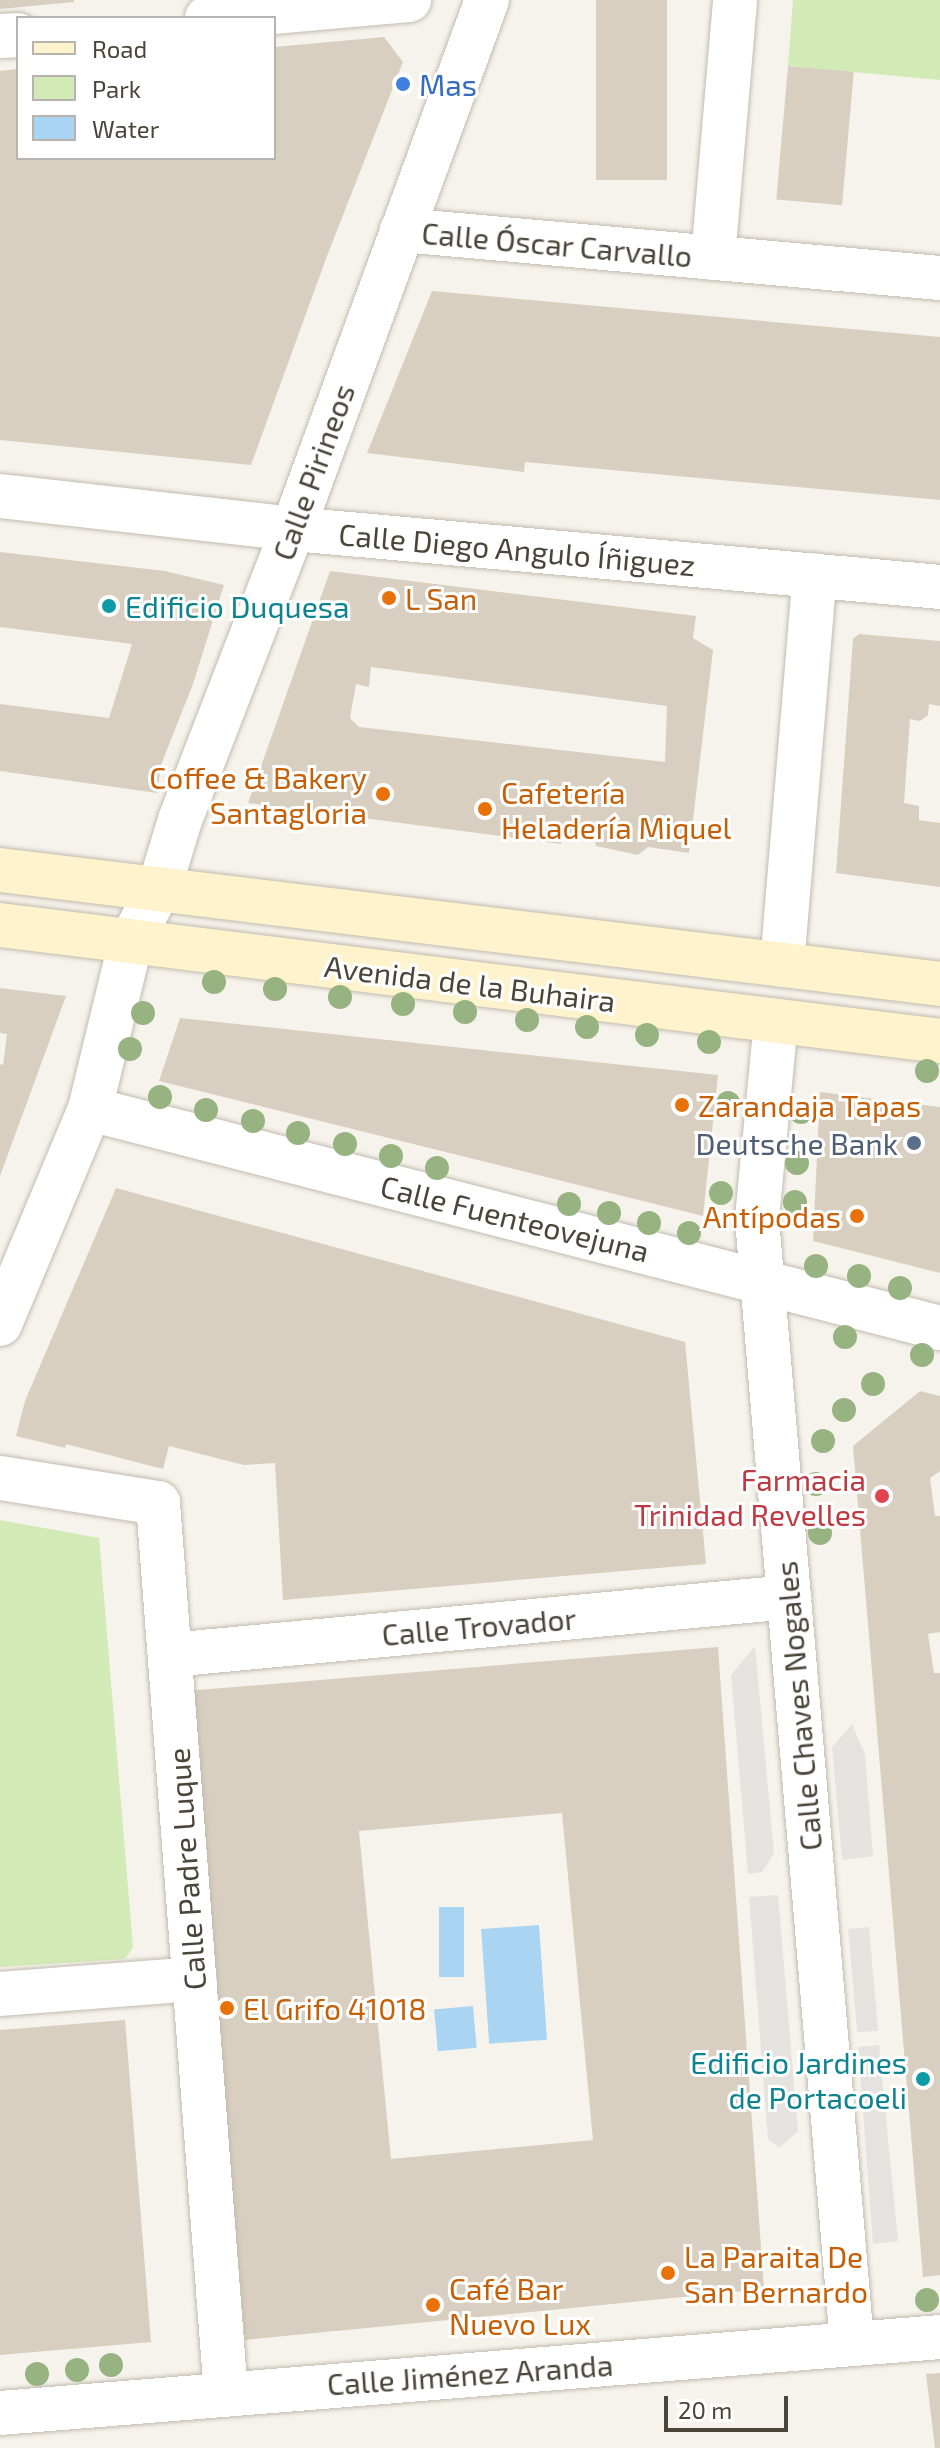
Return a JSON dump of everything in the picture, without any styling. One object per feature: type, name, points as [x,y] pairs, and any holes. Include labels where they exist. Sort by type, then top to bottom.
[{"type":"main road","name":"Avenida de la Buhaira","points":[[0,870],[940,984]]},
{"type":"main road","name":"Avenida de la Buhaira","points":[[0,925],[940,1041]]},
{"type":"street","points":[[229,16],[409,0]]},
{"type":"street","name":"Calle Pirineos","points":[[0,1324],[90,1109],[131,941],[159,889],[180,820],[293,529],[487,0]]},
{"type":"street","name":"Calle Óscar Carvallo","points":[[713,258],[735,0]]},
{"type":"street","name":"Calle Óscar Carvallo","points":[[402,230],[940,278]]},
{"type":"street","name":"Calle Diego Angulo Íñiguez","points":[[0,496],[293,529],[940,587]]},
{"type":"street","points":[[782,965],[815,575]]},
{"type":"street","name":"Calle Chaves Nogales","points":[[776,1021],[757,1219],[852,2344]]},
{"type":"street","name":"Calle Fuenteovejuna","points":[[90,1109],[940,1328]]},
{"type":"street","name":"Calle Padre Luque","points":[[0,1478],[158,1503],[226,2394]]},
{"type":"street","name":"Calle Trovador","points":[[170,1655],[789,1597]]},
{"type":"street","points":[[0,1994],[194,1979]]},
{"type":"street","name":"Calle Jiménez Aranda","points":[[0,2413],[940,2337]]},
{"type":"green space","points":[[793,0],[940,0],[940,80],[788,66]]},
{"type":"green space","points":[[0,1520],[99,1538],[133,1947],[125,1959],[0,1967]]},
{"type":"shaded area","points":[[755,1646],[774,1853],[762,1872],[748,1874],[731,1675]]},
{"type":"shaded area","points":[[852,1724],[865,1754],[873,1856],[842,1860],[832,1747]]},
{"type":"shaded area","points":[[778,1895],[798,2131],[779,2148],[768,2139],[749,1897]]},
{"type":"shaded area","points":[[869,1927],[878,2031],[857,2032],[848,1929]]},
{"type":"shaded area","points":[[879,2045],[898,2241],[873,2244],[858,2047]]},
{"type":"water","points":[[439,1907],[464,1907],[464,1977],[439,1977]]},
{"type":"water","points":[[539,1925],[547,2040],[489,2044],[481,1929]]},
{"type":"water","points":[[473,2006],[477,2048],[438,2051],[434,2009]]},
{"type":"building","points":[[0,0],[74,0],[74,2],[0,9]]},
{"type":"building","points":[[596,0],[667,0],[667,180],[596,180]]},
{"type":"building","points":[[384,37],[403,62],[327,256],[251,465],[0,440],[0,71],[16,69],[16,160],[276,160],[276,47]]},
{"type":"building","points":[[788,66],[854,72],[842,205],[776,199]]},
{"type":"building","points":[[432,291],[940,337],[940,500],[525,462],[524,472],[367,453]]},
{"type":"building","points":[[0,552],[165,571],[224,585],[193,684],[161,765],[157,793],[0,771],[0,704],[109,718],[132,644],[0,627]]},
{"type":"building","points":[[330,571],[696,616],[693,638],[713,650],[689,853],[648,847],[638,855],[596,846],[592,835],[565,832],[561,844],[248,803]],"holes":[[[371,667],[667,706],[665,762],[359,727],[350,718],[356,684],[369,687]]]},
{"type":"building","points":[[859,634],[940,641],[940,706],[929,704],[928,715],[920,721],[910,719],[904,803],[919,806],[919,820],[940,823],[940,887],[836,873],[853,639]]},
{"type":"building","points":[[0,988],[66,996],[0,1176],[0,1064],[3,1065],[7,1034],[0,1033]]},
{"type":"building","points":[[180,1018],[718,1075],[703,1216],[159,1081]]},
{"type":"building","points":[[820,1092],[940,1107],[940,1273],[813,1241]]},
{"type":"building","points":[[116,1188],[685,1342],[706,1564],[283,1600],[275,1463],[244,1465],[169,1446],[163,1469],[66,1444],[65,1448],[16,1436],[25,1401]]},
{"type":"building","points":[[920,1391],[940,1396],[940,1471],[930,1478],[935,1516],[940,1516],[940,1632],[928,1634],[934,1673],[940,1673],[940,2275],[923,2277],[853,1446]]},
{"type":"building","points":[[718,1647],[764,2289],[245,2340],[186,1691]],"holes":[[[562,1813],[593,2140],[391,2159],[359,1831]]]},
{"type":"building","points":[[125,2020],[151,2342],[0,2355],[0,2030]]},
{"type":"building","points":[[940,2373],[940,2448],[935,2448],[926,2374]]},
{"type":"place","name":"Mas","points":[[403,84]]},
{"type":"place","name":"L San","points":[[389,598]]},
{"type":"place","name":"Edificio Duquesa","points":[[109,606]]},
{"type":"place","name":"Coffee & Bakery Santagloria","points":[[383,794]]},
{"type":"place","name":"Cafetería Heladería Miquel","points":[[485,809]]},
{"type":"place","name":"Zarandaja Tapas","points":[[682,1105]]},
{"type":"place","name":"Deutsche Bank","points":[[914,1143]]},
{"type":"place","name":"Antípodas","points":[[857,1216]]},
{"type":"place","name":"Farmacia Trinidad Revelles","points":[[882,1496]]},
{"type":"place","name":"El Grifo 41018","points":[[227,2008]]},
{"type":"place","name":"Edificio Jardines de Portacoeli","points":[[923,2079]]},
{"type":"place","name":"La Paraita De San Bernardo","points":[[668,2273]]},
{"type":"place","name":"Café Bar Nuevo Lux","points":[[433,2305]]}]
